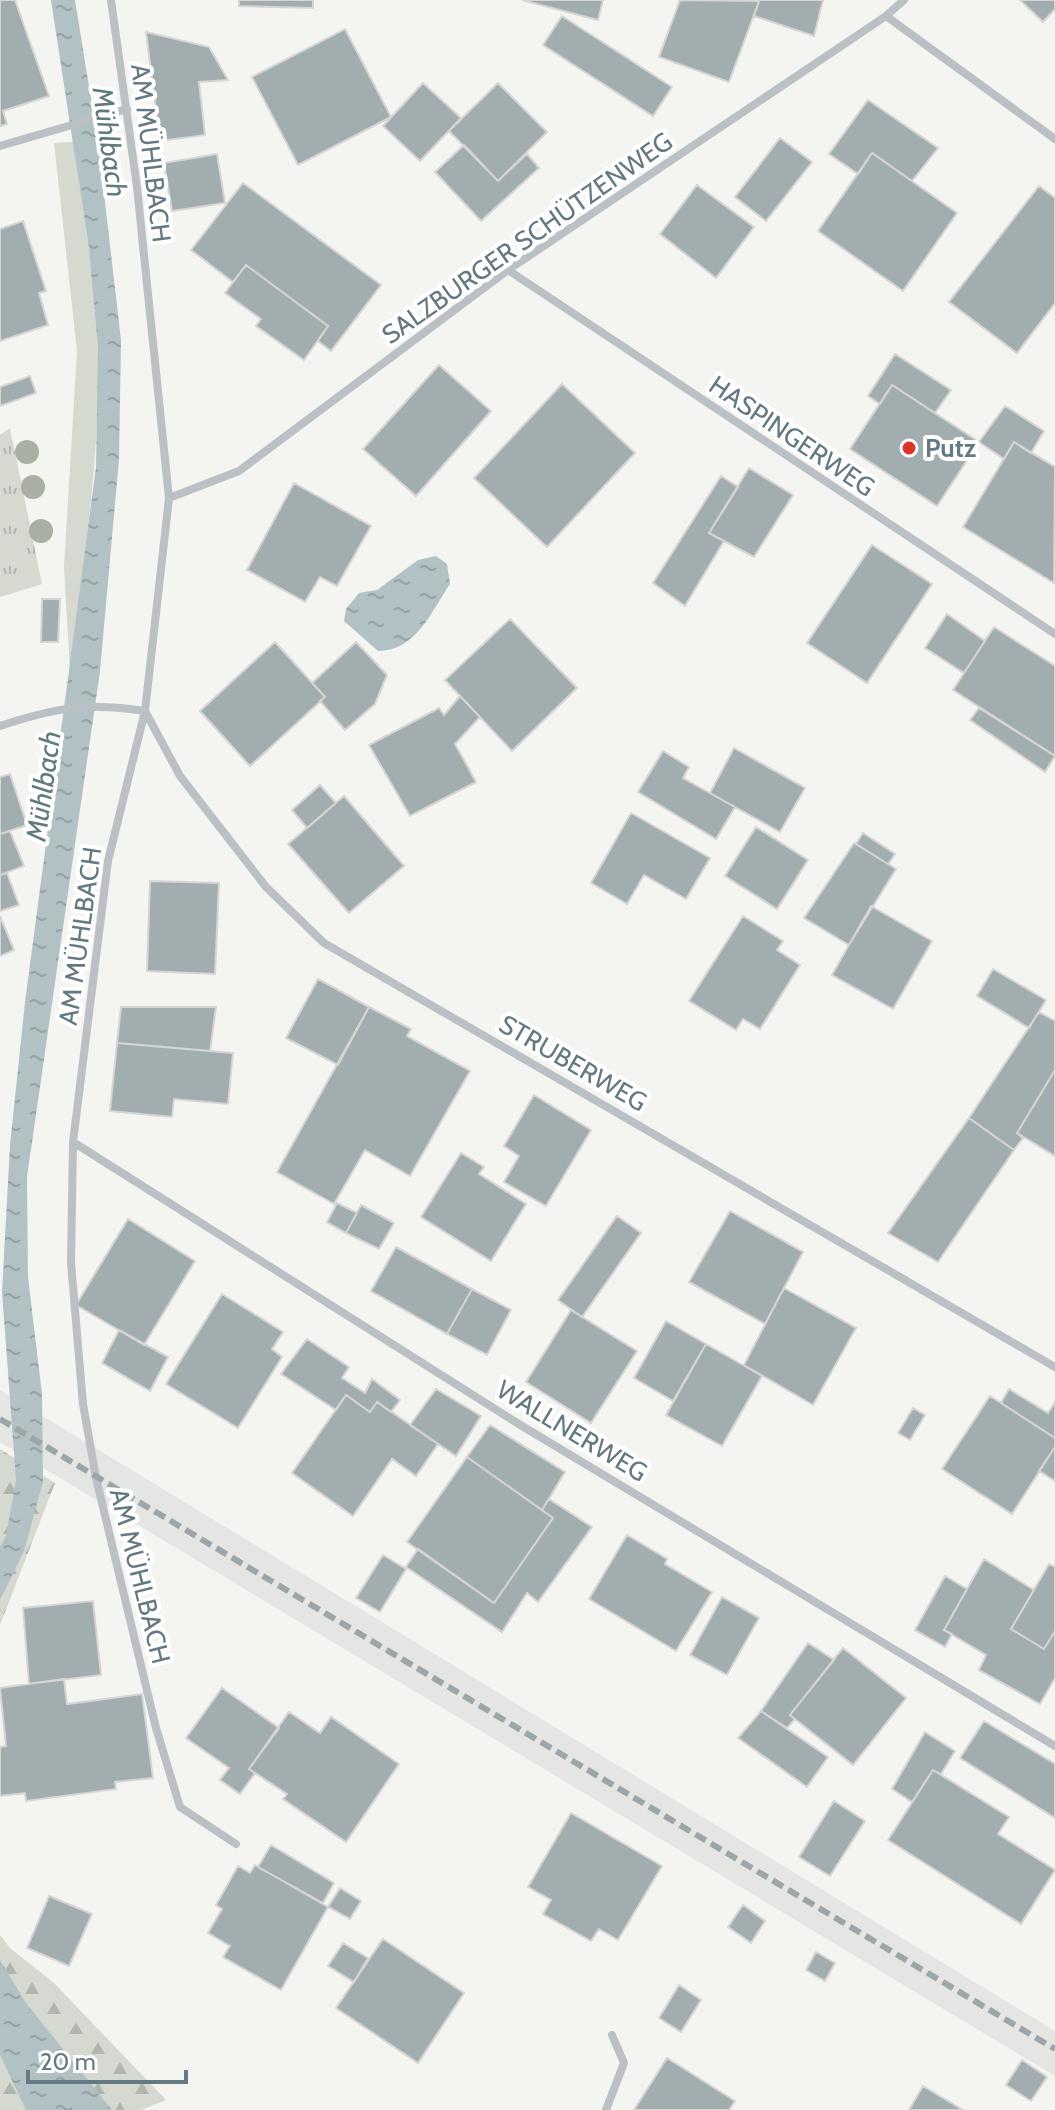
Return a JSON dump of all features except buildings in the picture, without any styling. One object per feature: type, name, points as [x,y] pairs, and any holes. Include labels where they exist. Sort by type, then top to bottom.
[{"type":"street","name":"AM MÜHLBACH","points":[[111,0],[127,109],[169,498],[145,711],[108,861],[73,1142],[71,1263],[83,1404],[96,1478],[156,1728],[180,1807],[236,1844]]},
{"type":"street","name":"SALZBURGER SCHÜTZENWEG","points":[[169,498],[239,471],[508,270],[886,16],[904,0]]},
{"type":"street","points":[[886,16],[1055,139]]},
{"type":"street","points":[[0,146],[57,126],[127,109]]},
{"type":"street","name":"HASPINGERWEG","points":[[508,270],[1055,634]]},
{"type":"street","points":[[0,726],[54,708],[112,706],[145,711]]},
{"type":"street","name":"STRUBERWEG","points":[[145,711],[180,776],[266,887],[324,943],[1055,1367]]},
{"type":"street","name":"WALLNERWEG","points":[[73,1142],[522,1426],[1055,1746]]},
{"type":"street","points":[[606,2110],[624,2063],[612,2035]]},
{"type":"shaded area","points":[[0,1390],[1055,2031],[1055,2076],[0,1442]]},
{"type":"green space","points":[[73,142],[95,296],[98,388],[90,509],[70,670],[64,567],[77,351],[54,143]]},
{"type":"green space","points":[[10,428],[42,584],[0,597],[0,435]]},
{"type":"green space","points":[[0,1449],[55,1483],[0,1625]]},
{"type":"green space","points":[[0,1935],[10,1948],[54,1983],[166,2100],[141,2110],[0,2110]]},
{"type":"water","points":[[51,0],[75,0],[98,142],[121,340],[119,459],[100,671],[27,1177],[28,1277],[42,1394],[43,1482],[24,1551],[0,1600],[0,1547],[6,1536],[16,1480],[2,1292],[10,1145],[25,1002],[96,467],[98,347],[89,248]]},
{"type":"water","points":[[436,556],[447,564],[450,584],[429,618],[403,644],[378,651],[344,621],[346,609],[359,593],[377,590],[418,560]]},
{"type":"water","points":[[0,1960],[26,2003],[112,2110],[26,2110],[0,2055]]},
{"type":"railway","points":[[0,1419],[1055,2049]]},
{"type":"place","name":"Putz","points":[[909,448]]},
{"type":"water label","name":"Mühlbach","points":[[110,142]]},
{"type":"water label","name":"Mühlbach","points":[[43,786]]}]
